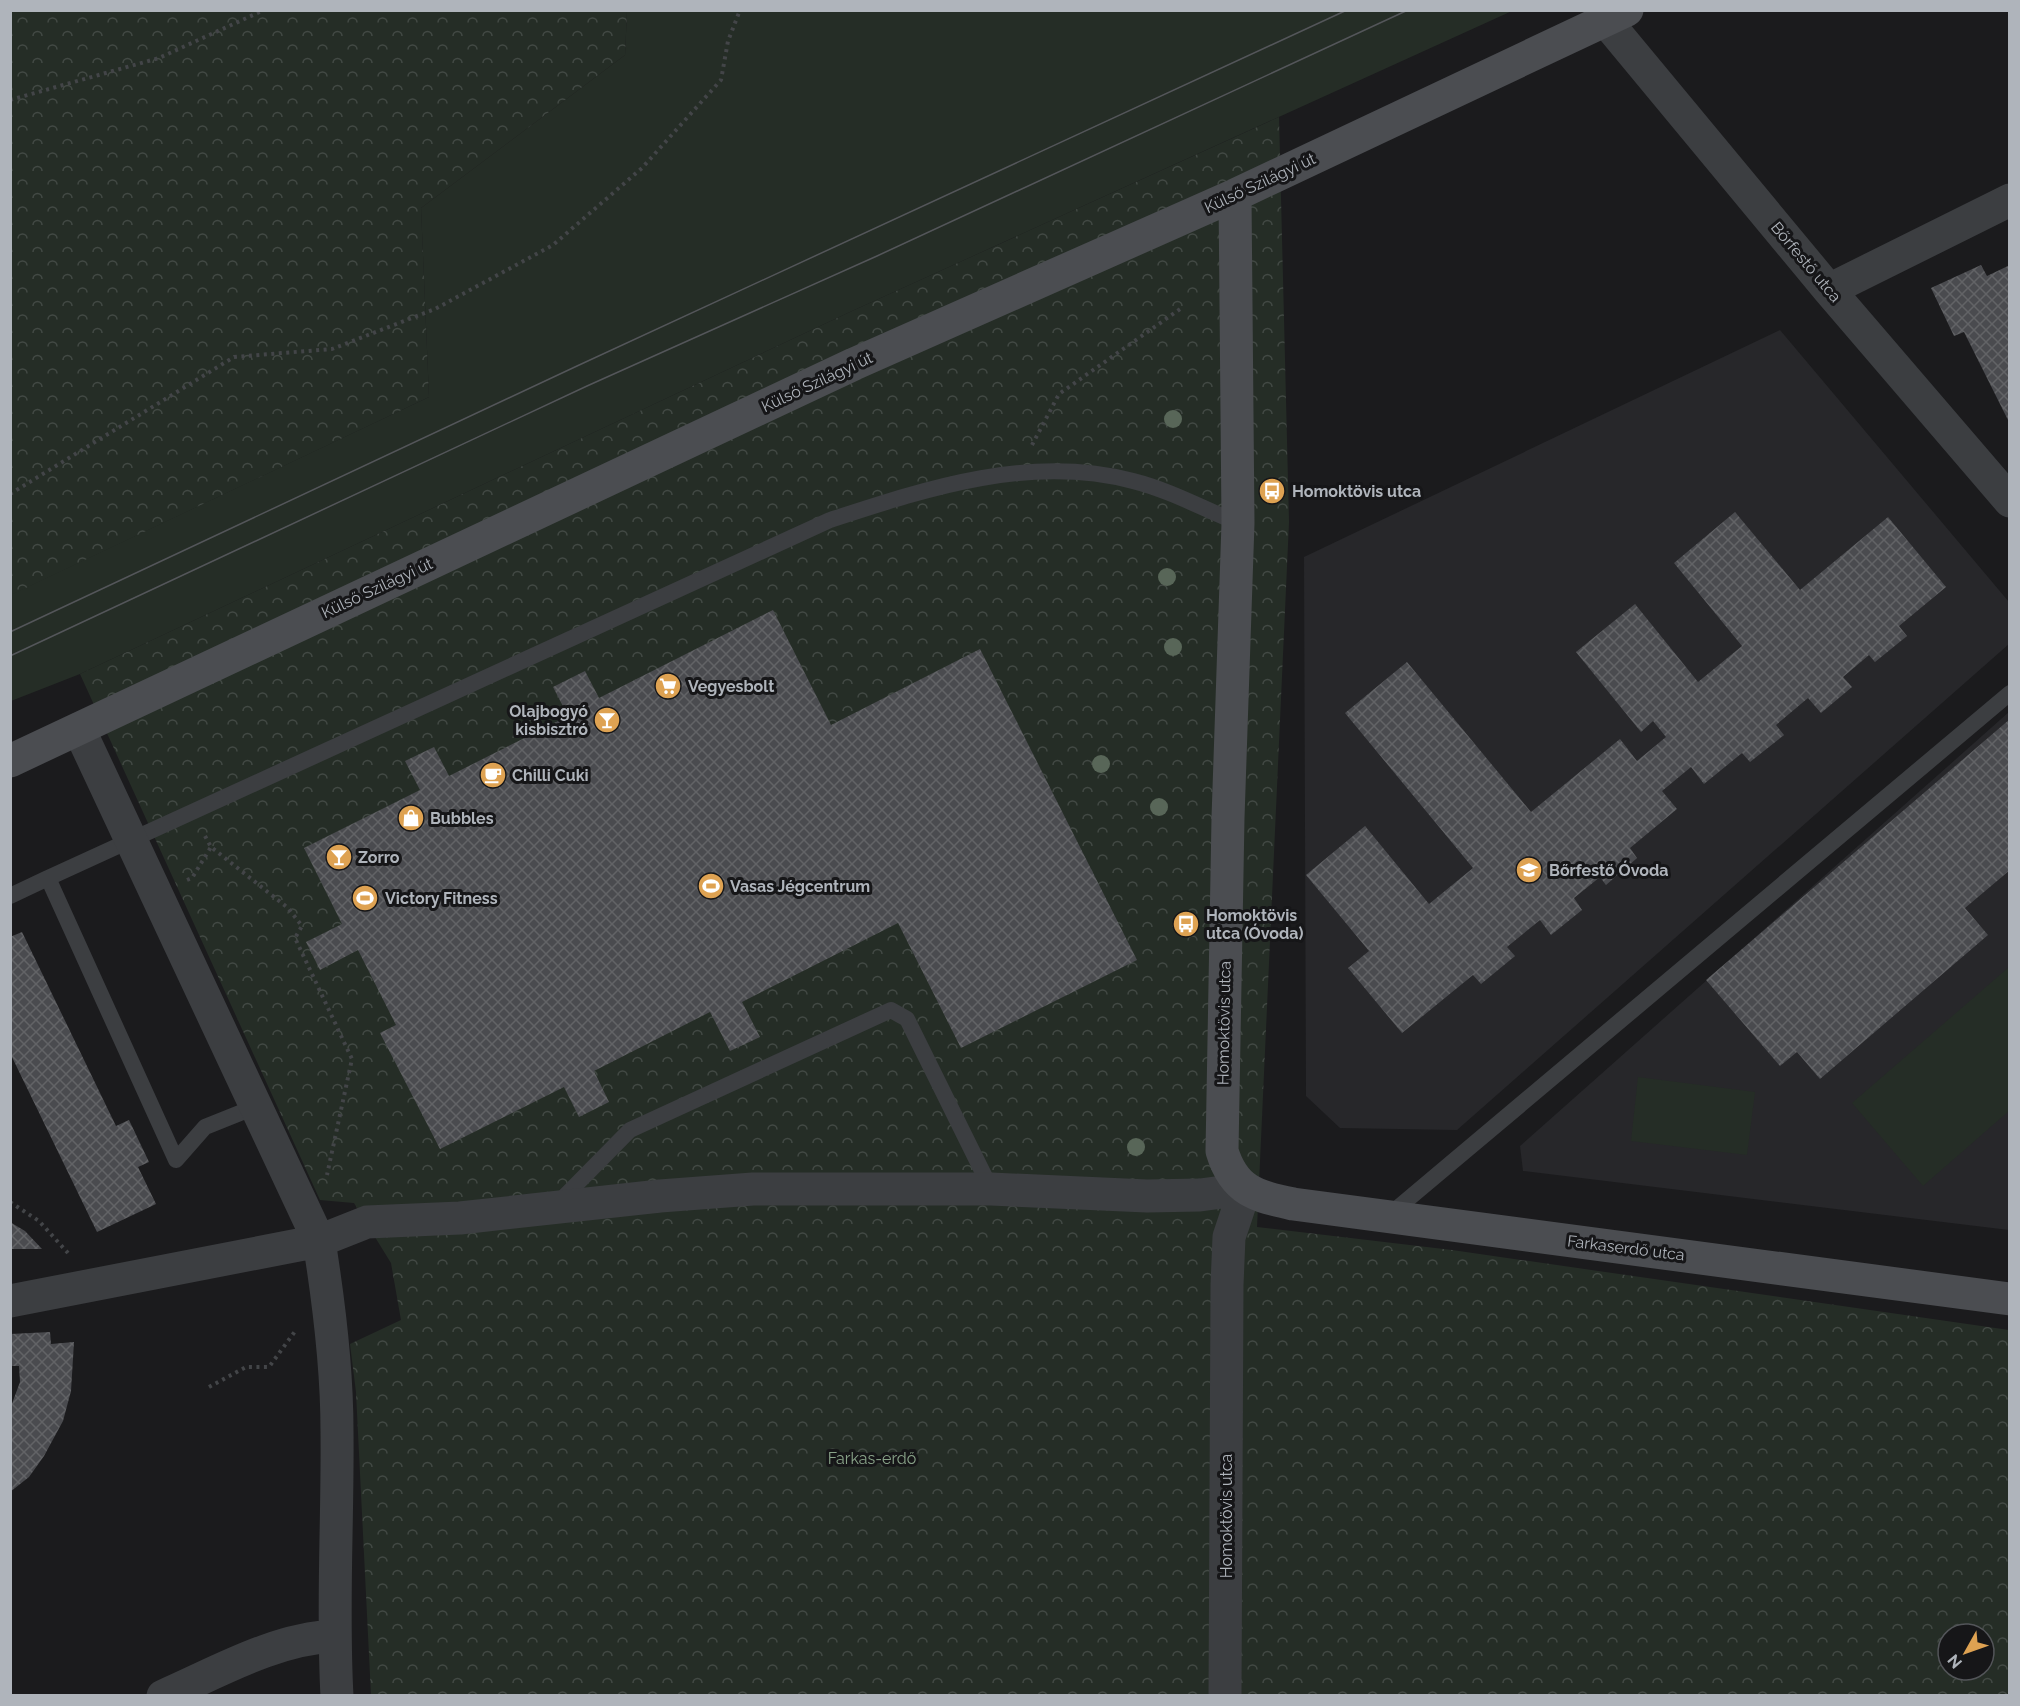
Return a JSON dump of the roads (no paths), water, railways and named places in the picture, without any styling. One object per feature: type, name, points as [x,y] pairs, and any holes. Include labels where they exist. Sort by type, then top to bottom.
[{"type":"street","name":"Külső Szilágyi út","points":[[10,761],[854,364],[1235,195],[1616,16]]},
{"type":"street","name":"Bőrfestő utca","points":[[1616,16],[1829,290],[2010,501]]},
{"type":"street","name":"Homoktövis utca","points":[[1225,1695],[1227,1285],[1229,1237],[1245,1189],[1235,1181],[1222,1151],[1228,818],[1238,523],[1235,195]]},
{"type":"street","points":[[1829,290],[2010,200]]},
{"type":"street","points":[[79,729],[319,1241],[327,1291],[337,1429],[334,1636],[338,1695]]},
{"type":"street","points":[[10,1301],[319,1241],[367,1222],[460,1218],[753,1189],[991,1189],[1147,1196],[1200,1195],[1245,1189]]},
{"type":"street","name":"Farkaserdő utca","points":[[1245,1189],[1267,1198],[1293,1204],[2010,1299]]},
{"type":"street","points":[[163,1695],[285,1643],[334,1636]]},
{"type":"lane","points":[[10,896],[830,520],[956,482],[1018,472],[1080,471],[1134,481],[1238,523]]},
{"type":"lane","points":[[1387,1217],[2010,693]]},
{"type":"lane","points":[[48,878],[176,1160],[206,1127],[255,1107]]},
{"type":"lane","points":[[554,1207],[630,1130],[891,1010],[907,1019],[991,1189]]},
{"type":"tram line","points":[[10,632],[577,366],[1347,10]]},
{"type":"tram line","points":[[10,656],[587,386],[877,256],[1408,10]]},
{"type":"place","name":"Homoktövis utca","points":[[1272,491]]},
{"type":"place","name":"Vegyesbolt","points":[[668,686]]},
{"type":"place","name":"Olajbogyó kisbisztró","points":[[607,720]]},
{"type":"place","name":"Chilli Cuki","points":[[493,775]]},
{"type":"place","name":"Bubbles","points":[[411,818]]},
{"type":"place","name":"Zorro","points":[[339,857]]},
{"type":"place","name":"Bőrfestő Óvoda","points":[[1529,870]]},
{"type":"place","name":"Vasas Jégcentrum","points":[[711,886]]},
{"type":"place","name":"Victory Fitness","points":[[365,898]]},
{"type":"place","name":"Homoktövis utca (Óvoda)","points":[[1186,924]]},
{"type":"park label","name":"Farkas-erdő","points":[[872,1458]]}]
